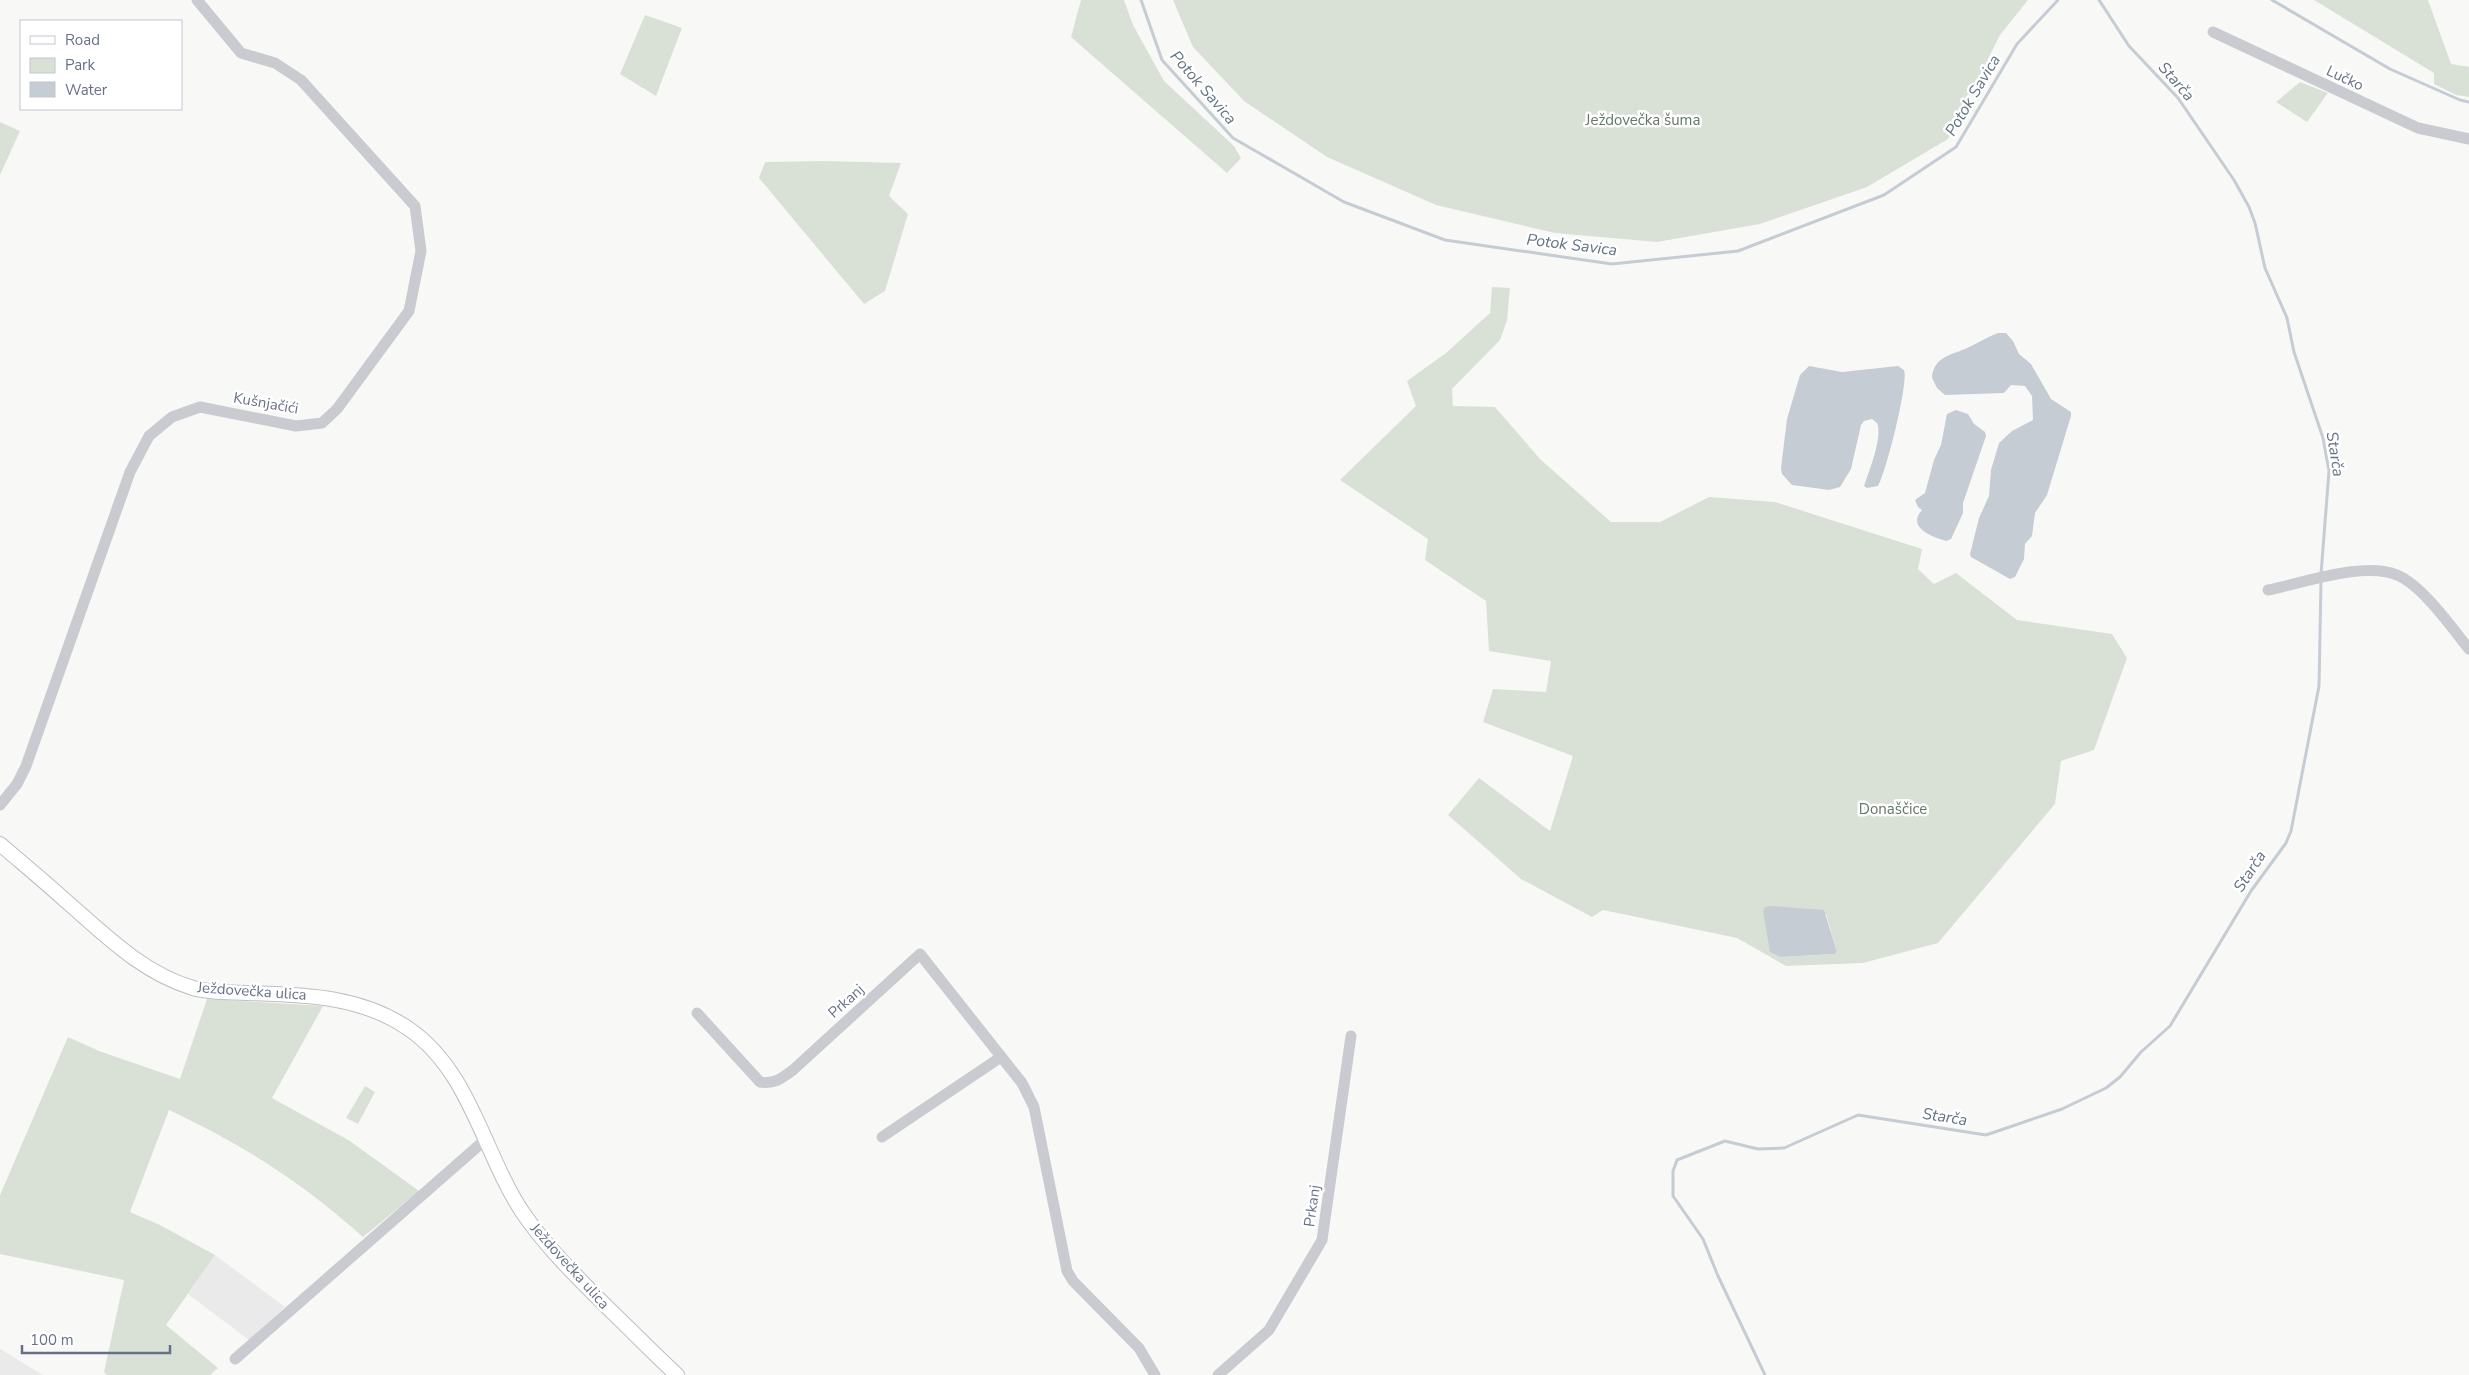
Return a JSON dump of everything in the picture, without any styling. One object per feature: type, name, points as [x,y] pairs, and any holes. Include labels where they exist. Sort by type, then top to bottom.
[{"type":"main road","name":"Ježdovečka ulica","points":[[0,844],[123,950],[168,978],[190,987],[211,991],[300,994],[336,998],[391,1019],[409,1029],[437,1055],[454,1076],[508,1186],[533,1226],[581,1282],[677,1375]]},
{"type":"street","name":"Kušnjačići","points":[[0,806],[17,784],[26,766],[130,472],[149,436],[172,417],[200,407],[296,426],[322,423],[337,409],[409,311],[421,251],[415,206],[301,80],[275,63],[241,53],[197,0]]},
{"type":"street","name":"Lučko","points":[[2213,32],[2418,128],[2469,139]]},
{"type":"street","points":[[2268,590],[2358,571],[2378,571],[2398,575],[2412,585],[2438,610],[2469,649]]},
{"type":"street","name":"Prkanj","points":[[697,1013],[760,1082],[771,1084],[778,1082],[793,1070],[920,954],[1022,1084],[1034,1107],[1067,1271],[1073,1280],[1139,1348],[1154,1375]]},
{"type":"street","name":"Prkanj","points":[[1218,1375],[1269,1330],[1322,1240],[1351,1036]]},
{"type":"street","points":[[882,1137],[1001,1057]]},
{"type":"street","points":[[235,1359],[485,1140]]},
{"type":"shaded area","points":[[215,1255],[285,1307],[249,1340],[188,1294]]},
{"type":"shaded area","points":[[0,1349],[43,1375],[0,1375]]},
{"type":"green space","points":[[1081,0],[1124,0],[1133,25],[1164,81],[1234,146],[1241,158],[1227,173],[1071,37]]},
{"type":"green space","name":"Ježdovečka šuma","points":[[1173,0],[2028,0],[2000,35],[1948,139],[1867,187],[1760,224],[1657,242],[1555,233],[1436,205],[1327,157],[1244,101],[1193,47]]},
{"type":"green space","points":[[2314,0],[2428,0],[2451,64],[2469,67],[2469,97],[2456,95],[2434,84],[2434,73]]},
{"type":"green space","points":[[645,15],[682,28],[656,96],[620,74]]},
{"type":"green space","points":[[2300,82],[2328,93],[2307,122],[2276,102]]},
{"type":"green space","points":[[0,122],[20,131],[0,175]]},
{"type":"green space","points":[[765,162],[901,163],[889,196],[908,214],[885,291],[864,304],[759,178]]},
{"type":"green space","name":"Donaščice","points":[[1492,287],[1510,288],[1507,320],[1500,340],[1452,389],[1453,406],[1495,407],[1540,459],[1611,522],[1660,522],[1709,497],[1775,502],[1922,549],[1918,569],[1934,584],[1956,573],[2017,620],[2112,634],[2127,658],[2094,750],[2061,761],[2055,804],[1938,943],[1863,963],[1786,966],[1737,938],[1603,910],[1592,917],[1521,879],[1448,815],[1479,778],[1550,831],[1573,756],[1483,722],[1493,689],[1546,692],[1551,661],[1489,651],[1486,601],[1425,560],[1428,539],[1340,480],[1416,406],[1407,381],[1446,353],[1490,313]],"holes":[[[1826,914],[1836,954],[1781,957]]]},
{"type":"green space","points":[[207,999],[323,1006],[272,1098],[350,1141],[419,1191],[363,1237],[317,1199],[271,1166],[222,1137],[169,1110],[130,1212],[160,1225],[215,1255],[166,1325],[218,1368],[210,1375],[107,1375],[104,1372],[124,1280],[0,1254],[0,1195],[68,1037],[99,1051],[180,1079]]},
{"type":"green space","points":[[365,1086],[375,1092],[358,1124],[346,1118]]},
{"type":"water","points":[[1998,333],[2006,333],[2013,341],[2019,354],[2031,364],[2051,399],[2071,412],[2047,495],[2035,513],[2032,536],[2025,544],[2024,559],[2015,577],[2010,579],[1971,557],[1970,554],[1979,518],[1989,496],[1991,470],[1999,443],[2012,431],[2033,420],[2032,396],[2025,386],[2011,385],[2004,393],[1945,395],[1937,388],[1932,378],[1935,366],[1943,358]]},
{"type":"water","points":[[1809,366],[1842,372],[1898,366],[1904,370],[1905,378],[1896,428],[1878,486],[1867,488],[1864,486],[1875,454],[1878,436],[1877,423],[1872,419],[1864,421],[1861,425],[1851,469],[1840,487],[1829,490],[1792,485],[1782,474],[1781,468],[1787,419],[1800,375]]},
{"type":"water","points":[[1956,410],[1968,414],[1974,424],[1985,432],[1986,436],[1963,503],[1963,513],[1951,539],[1946,541],[1928,534],[1919,526],[1917,521],[1922,510],[1918,507],[1915,500],[1925,493],[1934,460],[1941,445],[1947,414]]},
{"type":"water","points":[[1765,907],[1824,910],[1837,952],[1835,954],[1781,957],[1770,952],[1763,911]]},
{"type":"waterway","name":"Potok Savica","points":[[1141,0],[1162,60],[1233,138],[1344,202],[1445,240],[1612,264],[1738,251],[1884,195],[1956,147],[2017,44],[2058,0]]},
{"type":"waterway","name":"Starča","points":[[2099,0],[2129,46],[2178,98],[2234,180],[2249,207],[2255,223],[2265,268],[2287,318],[2294,352],[2323,438],[2329,471],[2321,574]]},
{"type":"waterway","name":"Starča","points":[[2272,0],[2390,69],[2460,100],[2469,102]]},
{"type":"waterway","name":"Starča","points":[[1765,1375],[1718,1276],[1703,1239],[1673,1196],[1673,1171],[1677,1160],[1725,1141],[1758,1149],[1784,1148],[1858,1115],[1986,1135],[2062,1109],[2106,1088],[2120,1077],[2141,1052],[2170,1026],[2251,891],[2286,843],[2291,831],[2319,686],[2321,581]]}]
